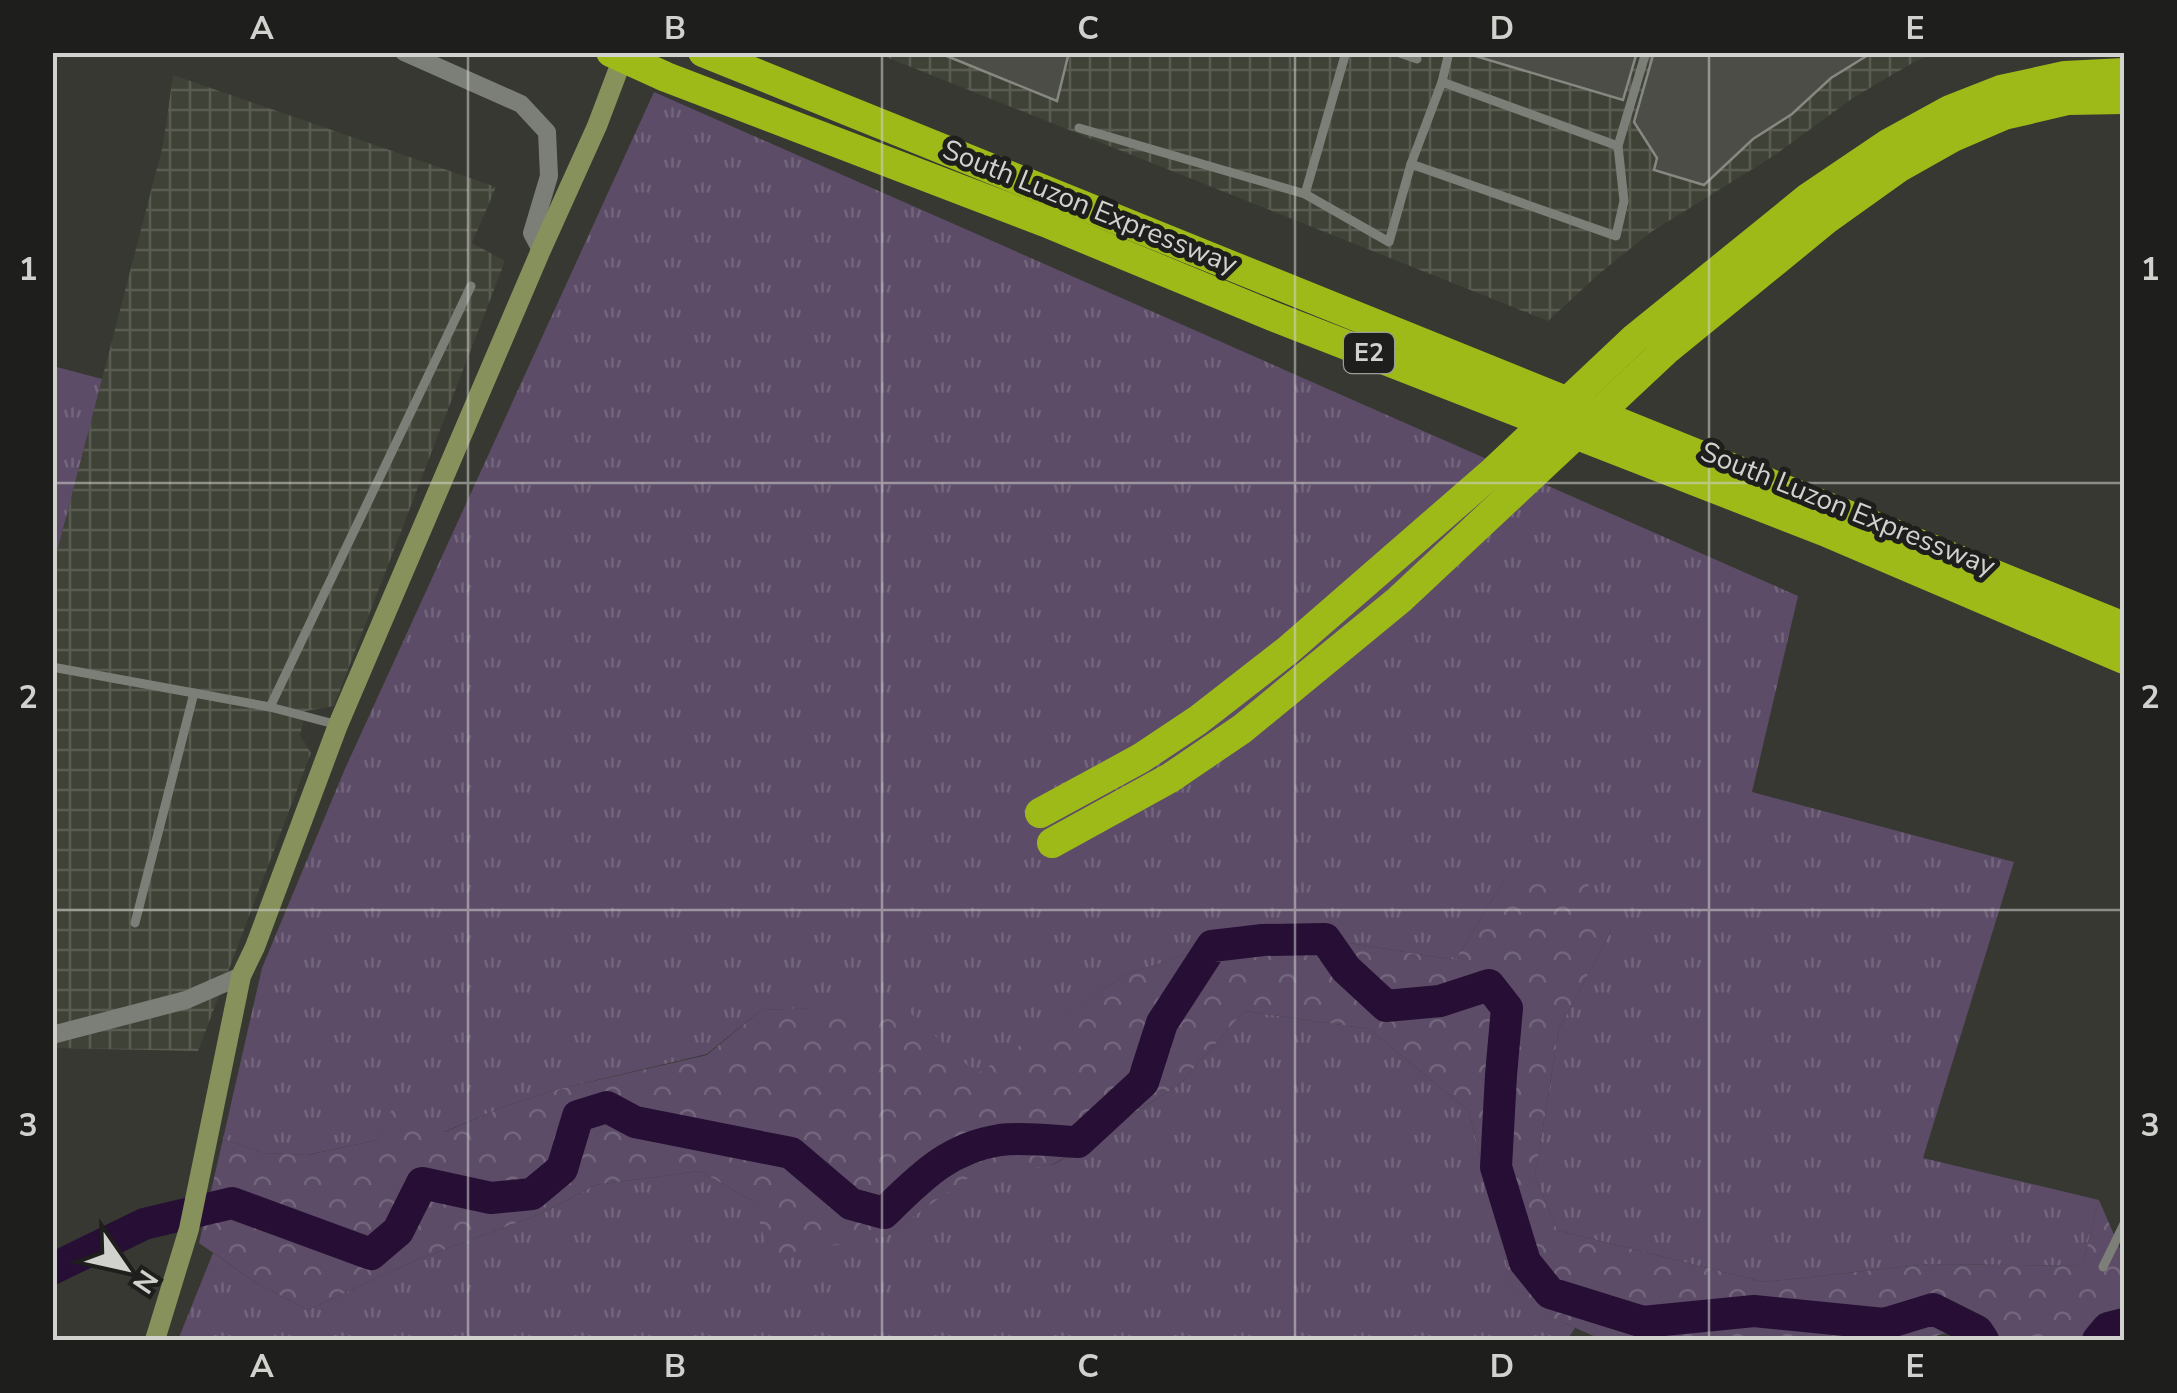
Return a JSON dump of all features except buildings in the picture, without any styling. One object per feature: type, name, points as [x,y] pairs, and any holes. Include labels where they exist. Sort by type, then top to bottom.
[{"type":"highway","name":"South Luzon Expressway","points":[[611,52],[1824,531],[2124,659]]},
{"type":"highway","name":"South Luzon Expressway","points":[[704,52],[2124,628]]},
{"type":"highway","points":[[1040,812],[1141,758],[1198,720],[1288,650],[1494,471],[1634,339],[1808,198],[1950,110],[2001,90],[2065,76],[2124,74]]},
{"type":"highway","points":[[1052,842],[1170,778],[1242,729],[1400,600],[1664,351],[1828,218],[1898,168],[1953,137],[2004,115],[2068,100],[2124,99]]},
{"type":"street","points":[[404,52],[521,104],[547,132],[549,176],[532,232],[541,250]]},
{"type":"street","points":[[155,1340],[189,1229],[242,976],[338,724],[598,126],[626,52]]},
{"type":"street","points":[[52,1035],[186,1000],[242,976]]},
{"type":"lane","points":[[1305,194],[1346,52]]},
{"type":"lane","points":[[1398,52],[1418,59]]},
{"type":"lane","points":[[1079,128],[1305,194],[1389,242],[1449,52]]},
{"type":"lane","points":[[1411,164],[1616,236],[1624,201],[1618,146],[1646,52]]},
{"type":"lane","points":[[1442,82],[1618,146]]},
{"type":"lane","points":[[270,707],[471,286]]},
{"type":"lane","points":[[52,667],[270,707],[338,724]]},
{"type":"lane","points":[[135,923],[194,693]]},
{"type":"lane","points":[[2103,1267],[2124,1224]]},
{"type":"shaded area","points":[[876,53],[1936,53],[1853,98],[1772,157],[1651,232],[1548,321]]},
{"type":"shaded area","points":[[173,75],[496,187],[472,243],[505,261],[334,706],[306,711],[300,735],[311,753],[198,1051],[53,1048],[53,567],[163,145]]},
{"type":"green space","points":[[654,92],[1798,596],[1752,792],[2014,862],[1923,1158],[2099,1200],[2082,1266],[1930,1264],[1763,1282],[1557,1230],[1535,1176],[1559,1029],[1611,931],[1505,879],[1455,960],[1325,939],[1212,946],[1125,975],[977,1075],[900,1005],[761,1010],[707,1054],[559,1089],[444,1132],[395,1106],[377,1140],[307,1155],[263,1153],[223,1139],[262,968],[344,771]]},
{"type":"green space","points":[[52,366],[102,379],[53,567]]},
{"type":"green space","points":[[1584,876],[1611,931],[1559,1029],[1535,1176],[1557,1230],[1763,1282],[1930,1264],[2082,1266],[2099,1200],[2124,1258],[2124,1340],[1970,1340],[1963,1330],[1929,1340],[1603,1340],[1516,1302],[1469,1111],[1369,1029],[1244,1011],[1180,1084],[1054,1164],[968,1178],[884,1237],[769,1256],[754,1202],[700,1171],[595,1185],[543,1213],[416,1260],[308,1310],[258,1284],[199,1243],[223,1139],[263,1153],[308,1155],[377,1140],[394,1105],[445,1132],[559,1089],[707,1055],[761,1010],[900,1004],[977,1074],[1125,975],[1212,946],[1325,939],[1455,960],[1505,879]]},
{"type":"green space","points":[[1244,1011],[1369,1029],[1469,1111],[1516,1301],[1575,1328],[1567,1340],[178,1340],[213,1253],[258,1284],[308,1310],[416,1260],[543,1213],[595,1185],[700,1171],[754,1202],[884,1237],[968,1177],[1055,1164],[1180,1084]]},
{"type":"waterway","points":[[52,1269],[144,1224],[232,1203],[371,1254],[398,1231],[422,1183],[491,1198],[532,1194],[562,1169],[578,1116],[607,1107],[635,1122],[791,1153],[851,1204],[884,1213],[923,1177],[965,1150],[1010,1139],[1078,1142],[1143,1082],[1162,1023],[1212,946],[1325,939],[1346,969],[1386,1006],[1440,1001],[1489,985],[1507,1008],[1496,1167],[1525,1262],[1550,1293],[1643,1322],[1754,1311],[1884,1324],[1933,1309],[1977,1331],[1983,1340]]},
{"type":"waterway","points":[[2098,1340],[2108,1328],[2124,1324]]}]
